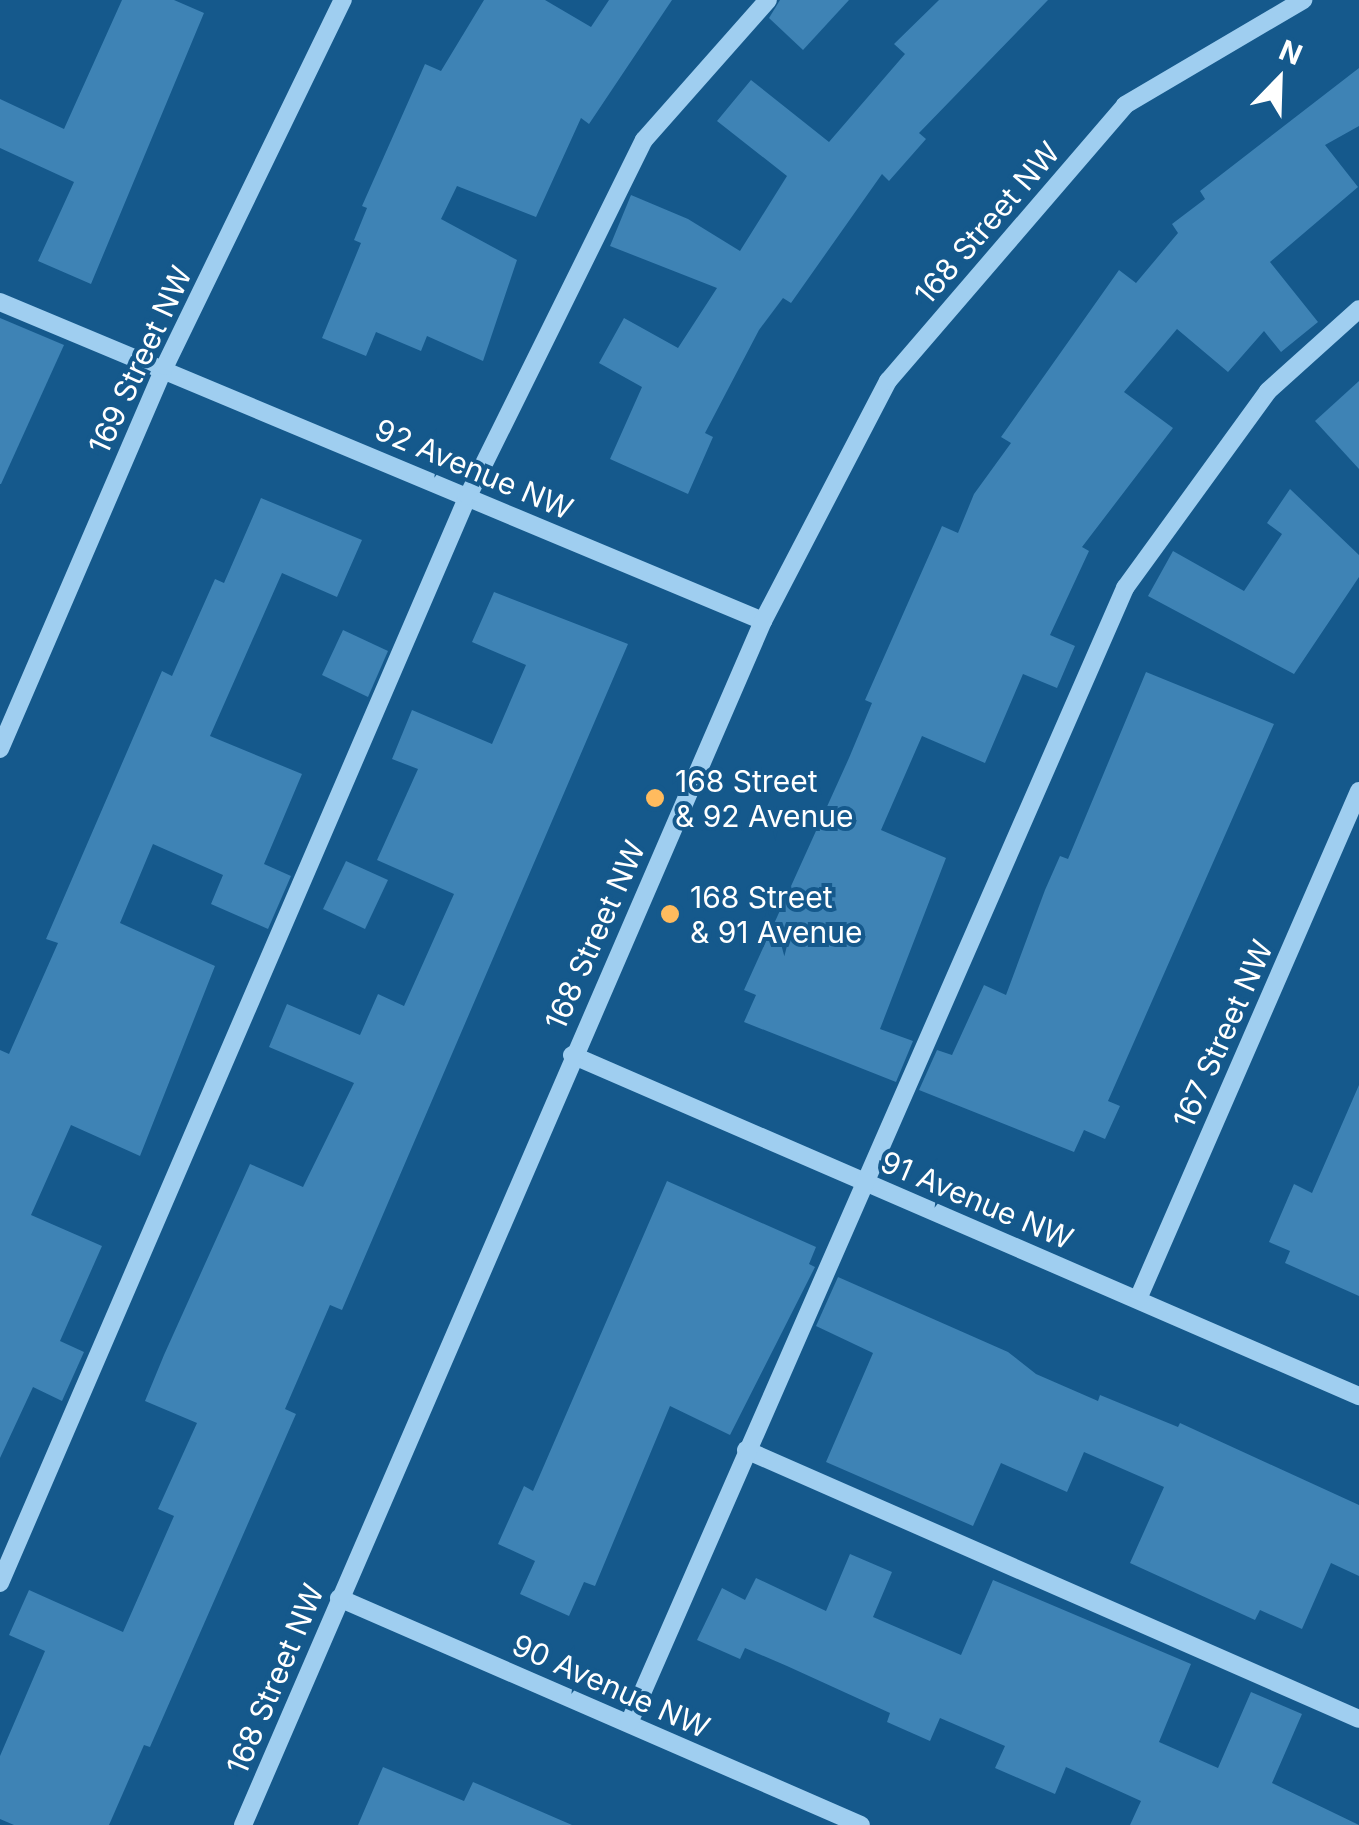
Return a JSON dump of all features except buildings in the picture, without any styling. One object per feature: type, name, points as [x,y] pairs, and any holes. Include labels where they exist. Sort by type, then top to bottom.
[{"type":"street","name":"169 Street NW","points":[[0,749],[165,366],[342,0]]},
{"type":"street","points":[[0,1583],[468,496],[644,140],[768,0]]},
{"type":"street","name":"168 Street NW","points":[[244,1825],[572,1055],[763,621],[888,381],[1124,105],[1303,0]]},
{"type":"street","name":"92 Avenue NW","points":[[0,302],[165,366],[763,621]]},
{"type":"street","points":[[629,1724],[1124,588],[1268,391],[1359,308]]},
{"type":"street","name":"167 Street NW","points":[[1138,1299],[1359,791]]},
{"type":"street","name":"91 Avenue NW","points":[[572,1055],[1359,1396]]},
{"type":"street","points":[[746,1450],[1359,1718]]},
{"type":"street","name":"90 Avenue NW","points":[[339,1598],[861,1825]]},
{"type":"place","name":"168 Street & 92 Avenue","points":[[655,798]]},
{"type":"place","name":"168 Street & 91 Avenue","points":[[670,914]]}]
